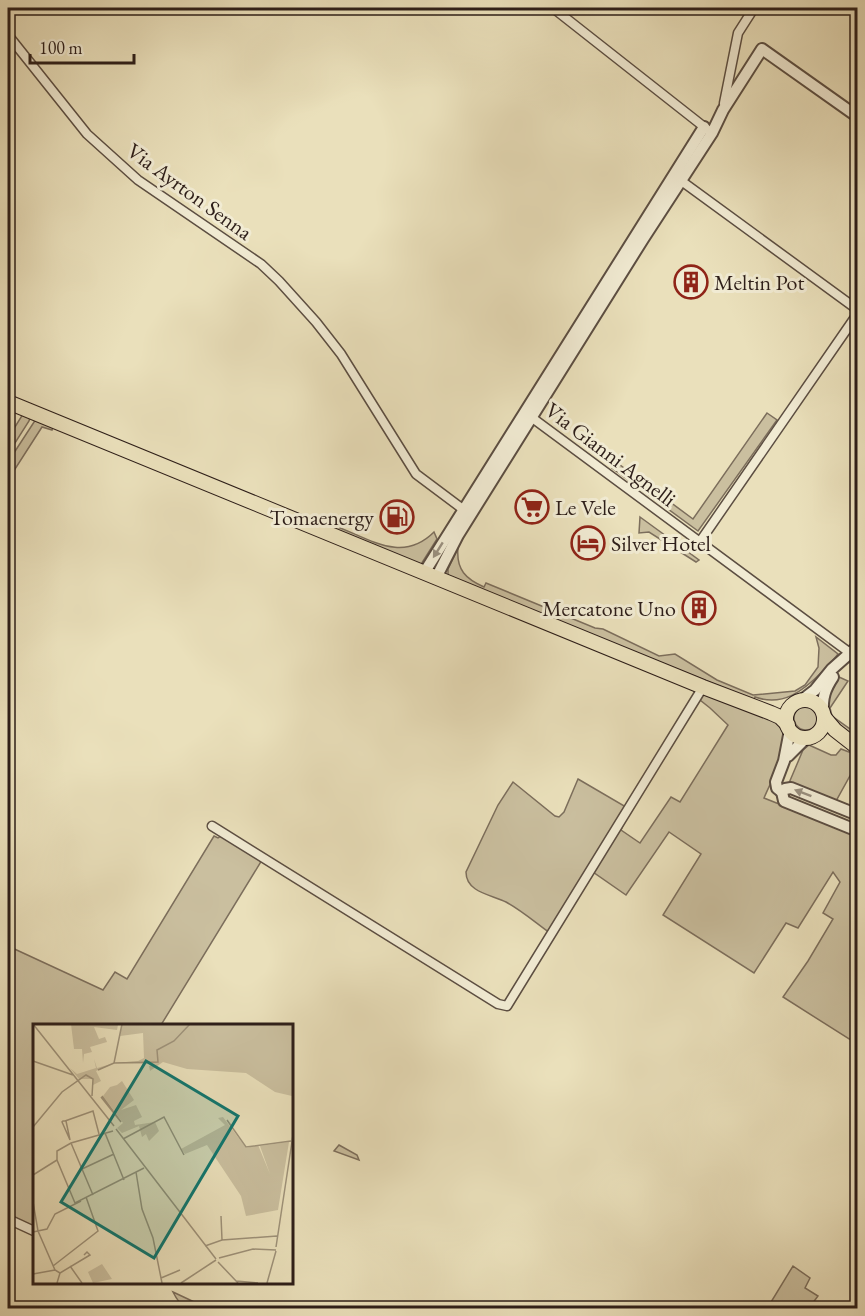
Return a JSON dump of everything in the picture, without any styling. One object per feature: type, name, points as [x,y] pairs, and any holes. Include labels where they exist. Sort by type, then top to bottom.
[{"type":"main road","points":[[8,402],[780,717],[797,735],[828,737],[858,749]]},
{"type":"main road","points":[[742,702],[778,706],[800,701],[814,702],[835,730],[858,749]]},
{"type":"main road","points":[[789,728],[787,719],[789,710],[800,701]]},
{"type":"main road","points":[[811,736],[822,727],[824,715]]},
{"type":"street","points":[[553,8],[708,130]]},
{"type":"street","points":[[723,110],[738,33],[754,8]]},
{"type":"street","name":"Via Ayrton Senna","points":[[8,35],[69,114],[113,158],[138,180],[261,264],[316,322],[341,354],[416,474],[466,513]]},
{"type":"street","points":[[430,575],[458,535],[466,513],[678,177],[762,49],[858,117]]},
{"type":"street","points":[[678,177],[858,311],[699,543]]},
{"type":"street","name":"Via Gianni Agnelli","points":[[528,415],[699,543],[852,651]]},
{"type":"street","points":[[800,701],[815,690],[836,665],[852,651]]},
{"type":"street","points":[[824,715],[822,703],[826,687],[852,651]]},
{"type":"street","points":[[212,826],[498,1004],[507,1006],[703,687]]},
{"type":"street","points":[[782,792],[791,788],[856,814],[853,829],[784,801],[776,782],[784,761],[789,728]]},
{"type":"street","points":[[784,761],[796,746],[811,736]]},
{"type":"street","points":[[8,1219],[33,1231]]},
{"type":"shaded area","points":[[767,413],[777,420],[698,531],[612,468],[616,462],[693,519]]},
{"type":"shaded area","points":[[23,414],[30,418],[29,421],[8,454],[8,438]]},
{"type":"shaded area","points":[[36,419],[53,427],[52,430],[42,427],[8,480],[8,462]]},
{"type":"shaded area","points":[[640,517],[699,560],[696,562],[649,532],[639,533]]},
{"type":"shaded area","points":[[322,522],[379,544],[393,547],[407,547],[420,542],[434,532],[437,539],[420,566],[319,525]]},
{"type":"shaded area","points":[[458,548],[463,573],[484,587],[486,583],[595,628],[603,629],[659,656],[675,654],[717,680],[753,695],[795,691],[805,685],[818,667],[819,648],[816,637],[838,654],[815,679],[800,691],[775,700],[755,697],[754,700],[448,577],[448,569]]},
{"type":"shaded area","points":[[839,677],[848,681],[830,708],[832,716],[857,734],[857,742],[834,725],[826,707],[832,685]]},
{"type":"shaded area","points":[[704,692],[784,723],[786,742],[784,751],[764,798],[857,835],[857,1044],[783,997],[833,919],[823,913],[840,882],[833,872],[798,928],[786,923],[754,973],[663,915],[701,854],[669,832],[626,895],[593,872],[625,820],[621,830],[640,843],[671,797],[680,802],[728,725],[700,700]]},
{"type":"shaded area","points":[[806,706],[815,709],[818,718],[815,727],[806,730],[797,727],[794,718],[797,709]]},
{"type":"shaded area","points":[[809,745],[831,755],[836,755],[841,749],[857,755],[857,763],[836,801],[789,783],[803,750]]},
{"type":"shaded area","points":[[578,779],[626,807],[550,933],[512,905],[475,889],[470,885],[466,872],[498,805],[513,782],[559,817],[564,812]]},
{"type":"shaded area","points":[[214,836],[218,838],[221,836],[262,860],[162,1024],[33,1024],[33,1226],[8,1214],[8,946],[103,990],[115,972],[127,979]]},
{"type":"shaded area","points":[[339,1145],[357,1155],[359,1160],[334,1151]]},
{"type":"shaded area","points":[[793,1266],[810,1278],[805,1288],[818,1296],[809,1308],[768,1307]]},
{"type":"shaded area","points":[[173,1292],[207,1308],[186,1307],[179,1302]]},
{"type":"place","name":"Meltin Pot","points":[[691,282]]},
{"type":"place","name":"Le Vele","points":[[532,507]]},
{"type":"place","name":"Tomaenergy","points":[[397,517]]},
{"type":"place","name":"Silver Hotel","points":[[588,543]]},
{"type":"place","name":"Mercatone Uno","points":[[699,608]]}]
